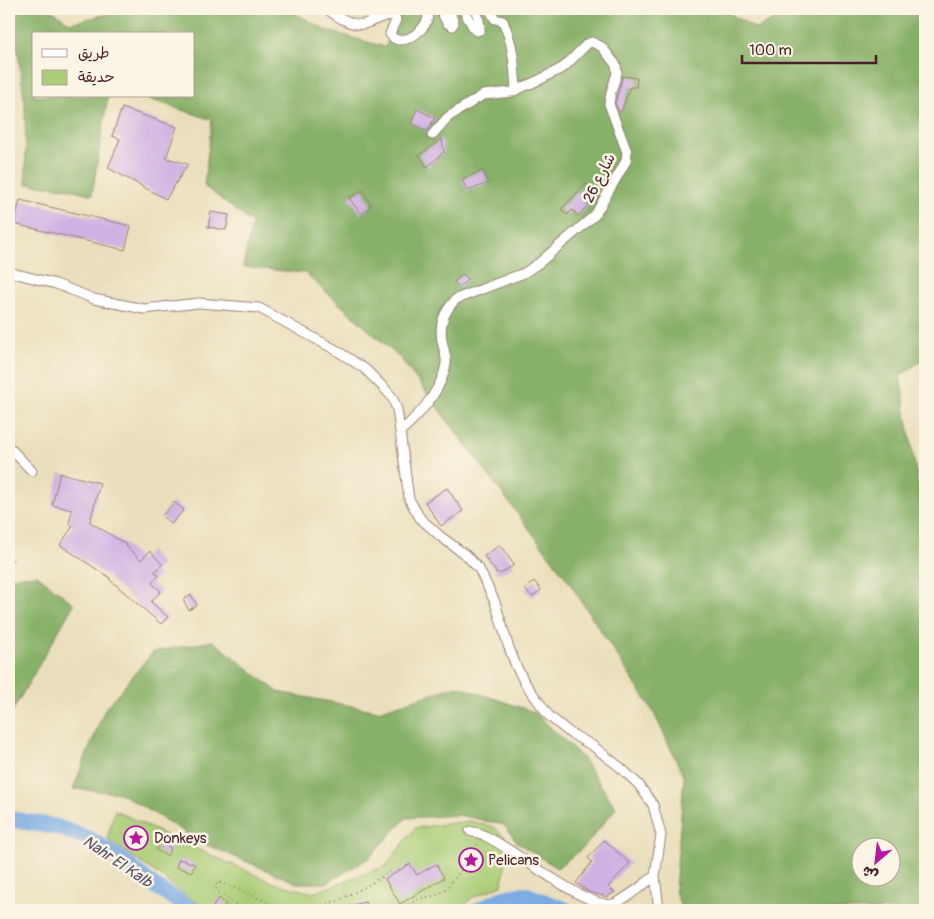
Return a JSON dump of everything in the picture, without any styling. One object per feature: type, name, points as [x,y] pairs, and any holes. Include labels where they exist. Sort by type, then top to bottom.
[{"type":"street","points":[[326,9],[334,15],[362,24],[388,15],[396,16],[390,34],[393,38],[399,40],[406,39],[418,32],[428,19],[428,9]]},
{"type":"street","points":[[440,9],[446,23],[452,26],[454,23],[449,9]]},
{"type":"street","points":[[463,9],[477,31],[480,30],[480,25],[476,9]]},
{"type":"street","points":[[489,9],[496,19],[503,21],[510,36],[514,50],[516,90]]},
{"type":"street","name":"شارع 26","points":[[401,431],[419,414],[436,391],[443,375],[446,357],[440,328],[443,317],[456,299],[524,273],[558,248],[595,215],[626,161],[626,152],[609,104],[610,92],[617,73],[616,65],[609,55],[596,44],[592,42],[585,44],[564,66],[516,90],[504,94],[483,95],[448,117],[432,135]]},
{"type":"street","points":[[9,272],[56,284],[94,299],[144,309],[199,303],[259,308],[336,350],[378,380],[392,397],[397,408],[409,500],[420,518],[467,556],[479,569],[494,602],[516,666],[525,683],[549,716],[570,733],[594,746],[621,768],[639,785],[653,805],[661,835],[655,876],[659,910]]},
{"type":"street","points":[[9,447],[32,471]]},
{"type":"street","points":[[470,831],[484,835],[550,877],[594,902],[621,906],[655,876]]},
{"type":"path","points":[[9,556],[13,561]]},
{"type":"path","points":[[400,910],[419,899],[437,895],[446,889],[484,835]]},
{"type":"path","points":[[303,910],[337,902],[390,872]]},
{"type":"path","points":[[244,910],[218,892],[215,887],[216,883],[228,885],[287,910]]},
{"type":"green space","points":[[9,9],[50,9],[70,23],[129,9],[288,9],[325,30],[385,47],[404,9],[722,9],[756,29],[795,9],[925,9],[925,358],[900,376],[925,527],[925,910],[682,910],[675,891],[684,777],[653,711],[567,579],[401,359],[305,273],[243,267],[252,223],[204,186],[212,120],[146,98],[195,98],[195,32],[32,32],[32,98],[108,98],[92,195],[67,188],[26,184],[25,105],[17,45],[9,31]]},
{"type":"green space","points":[[37,575],[74,604],[9,717],[9,577]]},
{"type":"green space","points":[[213,641],[278,692],[378,711],[457,686],[534,712],[581,756],[616,808],[585,846],[557,868],[518,843],[504,825],[459,815],[406,818],[369,858],[326,883],[297,883],[205,844],[120,793],[73,789],[105,709],[153,652]]},
{"type":"green space","points":[[115,810],[163,834],[274,883],[313,893],[386,866],[415,828],[469,821],[494,827],[509,841],[502,885],[473,897],[459,910],[211,910],[187,897],[162,877],[107,839]]},
{"type":"building","points":[[623,76],[637,78],[636,87],[630,87],[621,112],[619,112],[615,103]]},
{"type":"building","points":[[122,108],[177,127],[166,158],[188,164],[166,199],[108,168],[120,139],[112,136]]},
{"type":"building","points":[[417,109],[435,118],[427,131],[411,123]]},
{"type":"building","points":[[442,139],[444,152],[427,167],[419,155]]},
{"type":"building","points":[[483,170],[488,183],[467,191],[462,179]]},
{"type":"building","points":[[586,184],[593,192],[584,201],[588,205],[578,216],[572,210],[567,215],[561,209]]},
{"type":"building","points":[[363,190],[371,206],[361,214],[349,198]]},
{"type":"building","points":[[20,200],[131,226],[125,250],[14,224]]},
{"type":"building","points":[[211,212],[229,215],[226,230],[208,227]]},
{"type":"building","points":[[463,274],[468,279],[459,287],[454,282]]},
{"type":"building","points":[[60,473],[100,483],[90,522],[127,545],[141,560],[150,551],[162,564],[155,572],[159,575],[152,583],[161,591],[151,602],[168,617],[161,624],[110,578],[60,545],[73,526],[69,525],[72,510],[52,505]]},
{"type":"building","points":[[447,488],[463,511],[441,526],[425,502]]},
{"type":"building","points":[[174,502],[184,510],[171,524],[162,516]]},
{"type":"building","points":[[500,545],[514,565],[500,574],[497,573],[484,556]]},
{"type":"building","points":[[534,581],[541,590],[532,597],[525,589]]},
{"type":"building","points":[[191,595],[197,605],[189,610],[183,600]]},
{"type":"building","points":[[604,840],[630,863],[608,887],[615,892],[607,897],[589,892],[576,883],[592,862],[588,858]]},
{"type":"building","points":[[161,842],[171,848],[167,856],[156,850]]},
{"type":"building","points":[[179,859],[195,864],[192,872],[176,867]]},
{"type":"building","points":[[410,864],[417,875],[436,864],[444,878],[400,904],[385,879]]},
{"type":"building","points":[[219,898],[226,904],[222,910],[218,910],[213,906]]},
{"type":"building","points":[[365,902],[367,910],[343,910],[342,908]]},
{"type":"waterway","name":"Nahr El Kalb","points":[[9,819],[57,827],[90,839],[126,863],[152,885],[193,910]]},
{"type":"waterway","points":[[479,910],[503,898],[524,894],[566,910]]},
{"type":"place","name":"Donkeys","points":[[136,838]]},
{"type":"place","name":"Pelicans","points":[[471,860]]}]
